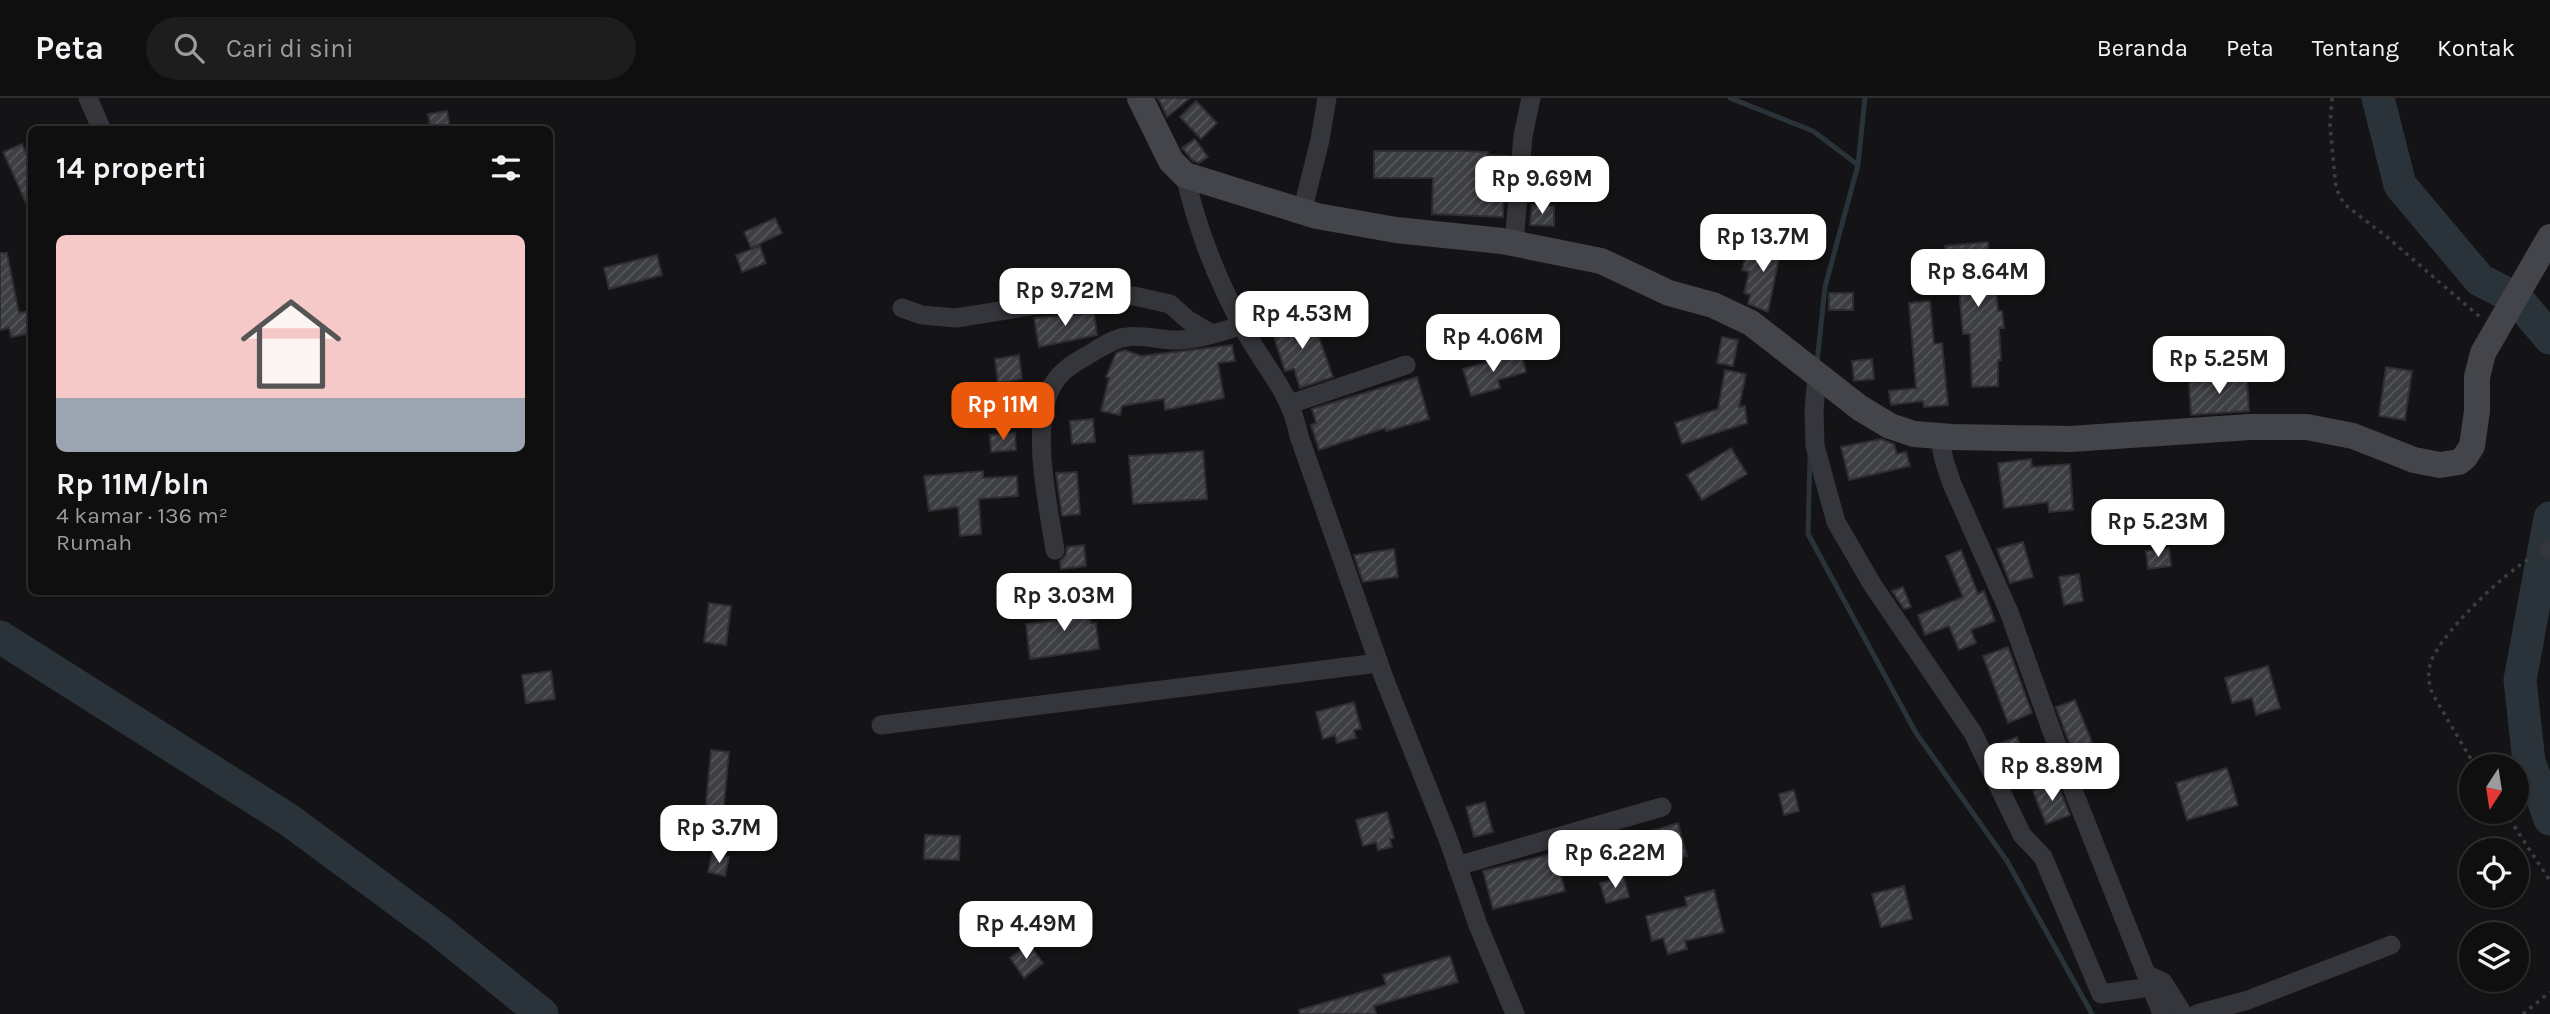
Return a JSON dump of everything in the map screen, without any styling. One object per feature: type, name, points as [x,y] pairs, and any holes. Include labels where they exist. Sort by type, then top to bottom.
[{"type":"street","points":[[88,98],[100,126]]},
{"type":"street","points":[[1140,98],[1171,161],[1185,175],[1302,212],[1396,230],[1514,243],[1601,261],[1669,293],[1713,306],[1751,323],[1850,400],[1890,426],[1914,434],[1939,437],[2070,439],[2250,427],[2307,427],[2353,436],[2424,463],[2449,465],[2465,457],[2472,446],[2476,425],[2478,370],[2483,353],[2550,237]]},
{"type":"street","points":[[1302,212],[1328,98]]},
{"type":"street","points":[[1514,243],[1524,136],[1531,98]]},
{"type":"street","points":[[1185,175],[1199,230],[1241,325],[1290,404],[1378,663],[1478,925],[1515,1014]]},
{"type":"street","points":[[902,308],[922,315],[956,318],[1083,297],[1134,296],[1170,304],[1188,320],[1212,334]]},
{"type":"street","points":[[1055,550],[1046,490],[1041,426],[1044,407],[1053,384],[1063,371],[1121,338],[1140,336],[1179,340],[1241,325]]},
{"type":"street","points":[[1290,404],[1405,365]]},
{"type":"street","points":[[1817,375],[1815,446],[1836,522],[1872,584],[1973,733],[2022,835],[2043,857],[2101,994],[2149,980],[2163,982],[2183,1014]]},
{"type":"street","points":[[1939,437],[1952,484],[2004,599],[2073,790],[2162,1014]]},
{"type":"street","points":[[881,725],[1378,663]]},
{"type":"street","points":[[1457,866],[1662,807]]},
{"type":"street","points":[[2197,1014],[2273,991],[2391,944]]},
{"type":"path","points":[[2332,98],[2330,126],[2336,188],[2344,204],[2499,325]]},
{"type":"path","points":[[2468,754],[2432,693],[2429,684],[2434,655],[2472,608],[2520,564],[2544,552]]},
{"type":"path","points":[[2513,824],[2550,881]]},
{"type":"path","points":[[2523,1014],[2550,992]]},
{"type":"building","points":[[1158,98],[1190,98],[1167,117]]},
{"type":"building","points":[[1196,101],[1217,123],[1201,139],[1180,117]]},
{"type":"building","points":[[447,111],[450,126],[430,126],[428,114]]},
{"type":"building","points":[[1195,139],[1208,157],[1199,163],[1193,161],[1182,148]]},
{"type":"building","points":[[22,144],[28,157],[28,207],[3,152]]},
{"type":"building","points":[[1374,151],[1488,152],[1487,155],[1509,156],[1507,179],[1504,179],[1503,217],[1432,214],[1433,178],[1374,178]]},
{"type":"building","points":[[1532,205],[1554,206],[1554,226],[1530,225]]},
{"type":"building","points":[[775,218],[782,233],[751,248],[744,232]]},
{"type":"building","points":[[1769,235],[1783,238],[1768,312],[1748,304],[1750,295],[1744,293],[1749,272],[1742,270],[1746,255],[1763,259]]},
{"type":"building","points":[[1988,242],[1990,269],[1994,269],[1998,311],[2002,311],[2004,328],[1999,328],[2001,360],[1998,360],[1998,386],[1972,387],[1970,334],[1963,334],[1957,269],[1947,270],[1945,246]]},
{"type":"building","points":[[760,246],[766,263],[742,272],[736,255]]},
{"type":"building","points":[[0,253],[7,253],[19,313],[28,311],[28,334],[11,337],[9,328],[0,330]]},
{"type":"building","points":[[657,255],[662,275],[609,289],[604,268]]},
{"type":"building","points":[[1829,293],[1853,293],[1853,310],[1829,310]]},
{"type":"building","points":[[1930,301],[1934,344],[1942,343],[1948,405],[1924,407],[1923,401],[1891,405],[1889,391],[1916,388],[1909,303]]},
{"type":"building","points":[[1094,313],[1097,335],[1039,347],[1034,318]]},
{"type":"building","points":[[1311,315],[1333,377],[1300,388],[1294,369],[1285,371],[1271,328]]},
{"type":"building","points":[[1722,337],[1738,340],[1733,366],[1717,363]]},
{"type":"building","points":[[1232,345],[1235,361],[1218,363],[1224,398],[1165,410],[1164,399],[1122,406],[1120,415],[1101,411],[1109,378],[1106,377],[1116,353],[1125,350],[1141,356]]},
{"type":"building","points":[[1521,353],[1526,372],[1498,380],[1500,388],[1471,396],[1463,369]]},
{"type":"building","points":[[1019,355],[1022,379],[998,383],[995,359]]},
{"type":"building","points":[[1872,359],[1874,379],[1854,381],[1852,361]]},
{"type":"building","points":[[2386,367],[2412,371],[2405,420],[2379,416]]},
{"type":"building","points":[[1725,370],[1746,374],[1739,407],[1745,406],[1747,423],[1682,444],[1675,423],[1718,409]]},
{"type":"building","points":[[1417,377],[1429,419],[1386,431],[1385,428],[1319,450],[1311,425],[1316,423],[1312,409]]},
{"type":"building","points":[[2247,378],[2249,411],[2191,415],[2189,382]]},
{"type":"building","points":[[994,399],[996,414],[971,418],[969,403]]},
{"type":"building","points":[[1093,419],[1095,442],[1072,444],[1070,421]]},
{"type":"building","points":[[1015,433],[1016,450],[991,452],[990,435]]},
{"type":"building","points":[[1881,439],[1894,444],[1897,454],[1906,452],[1910,466],[1849,480],[1841,447]]},
{"type":"building","points":[[1731,448],[1747,474],[1702,500],[1687,475]]},
{"type":"building","points":[[1203,451],[1207,499],[1133,504],[1129,456]]},
{"type":"building","points":[[2031,459],[2032,467],[2070,464],[2073,510],[2049,512],[2048,502],[2004,508],[1998,463]]},
{"type":"building","points":[[983,471],[983,478],[1017,476],[1018,496],[979,499],[981,534],[960,536],[958,507],[929,511],[924,476]]},
{"type":"building","points":[[1077,472],[1080,514],[1062,516],[1056,473]]},
{"type":"building","points":[[2023,542],[2033,577],[2010,583],[1997,549]]},
{"type":"building","points":[[1084,545],[1086,566],[1061,569],[1060,561],[1066,555],[1067,547]]},
{"type":"building","points":[[2169,548],[2171,566],[2148,569],[2146,551]]},
{"type":"building","points":[[1394,549],[1398,577],[1363,582],[1354,555]]},
{"type":"building","points":[[1961,550],[1978,594],[1984,591],[1995,621],[1971,630],[1976,643],[1959,650],[1949,626],[1925,635],[1918,615],[1963,597],[1946,556]]},
{"type":"building","points":[[2079,574],[2083,601],[2064,605],[2059,577]]},
{"type":"building","points":[[1903,587],[1911,607],[1904,609],[1892,591]]},
{"type":"building","points":[[1088,602],[1091,623],[1096,623],[1099,649],[1030,659],[1026,624],[1063,620],[1061,605]]},
{"type":"building","points":[[709,603],[731,606],[726,645],[704,642]]},
{"type":"building","points":[[2008,647],[2032,713],[2008,723],[1983,656]]},
{"type":"building","points":[[2268,666],[2280,708],[2256,715],[2252,698],[2232,703],[2225,678]]},
{"type":"building","points":[[551,671],[555,699],[526,703],[522,675]]},
{"type":"building","points":[[2075,700],[2106,769],[2082,778],[2056,707]]},
{"type":"building","points":[[1354,702],[1361,729],[1354,730],[1356,738],[1337,743],[1335,735],[1323,739],[1316,712]]},
{"type":"building","points":[[2017,737],[2026,761],[2004,770],[1993,746]]},
{"type":"building","points":[[711,750],[729,752],[723,815],[705,813]]},
{"type":"building","points":[[2227,768],[2238,805],[2187,820],[2176,783]]},
{"type":"building","points":[[2057,782],[2070,815],[2046,824],[2033,791]]},
{"type":"building","points":[[1794,790],[1799,811],[1784,815],[1779,794]]},
{"type":"building","points":[[1485,802],[1493,832],[1474,837],[1466,807]]},
{"type":"building","points":[[1387,812],[1394,838],[1390,839],[1392,847],[1378,850],[1376,842],[1363,846],[1356,820]]},
{"type":"building","points":[[1678,823],[1687,856],[1666,862],[1665,858],[1634,866],[1627,838]]},
{"type":"building","points":[[925,835],[960,836],[959,860],[924,859]]},
{"type":"building","points":[[1555,853],[1565,891],[1493,909],[1483,871]]},
{"type":"building","points":[[712,854],[729,857],[725,876],[708,872]]},
{"type":"building","points":[[1624,877],[1629,897],[1606,903],[1600,883]]},
{"type":"building","points":[[1904,886],[1912,919],[1881,927],[1872,894]]},
{"type":"building","points":[[1714,890],[1724,932],[1685,941],[1687,949],[1668,954],[1663,938],[1652,941],[1646,916],[1687,906],[1685,897]]},
{"type":"building","points":[[1029,944],[1043,963],[1024,978],[1010,958]]},
{"type":"building","points":[[1450,956],[1458,982],[1374,1006],[1376,1014],[1300,1014],[1299,1010],[1386,985],[1383,975]]},
{"type":"waterway","points":[[1730,98],[1813,131],[1858,165]]},
{"type":"waterway","points":[[1817,363],[1825,287],[1858,165],[1865,98]]},
{"type":"waterway","points":[[2378,98],[2400,185],[2480,280],[2517,299],[2550,338]]},
{"type":"waterway","points":[[1810,456],[1808,534],[1916,733],[2007,861],[2092,1014]]},
{"type":"waterway","points":[[2550,518],[2520,680],[2529,762],[2550,819]]},
{"type":"waterway","points":[[0,637],[289,820],[438,930],[542,1014]]}]
